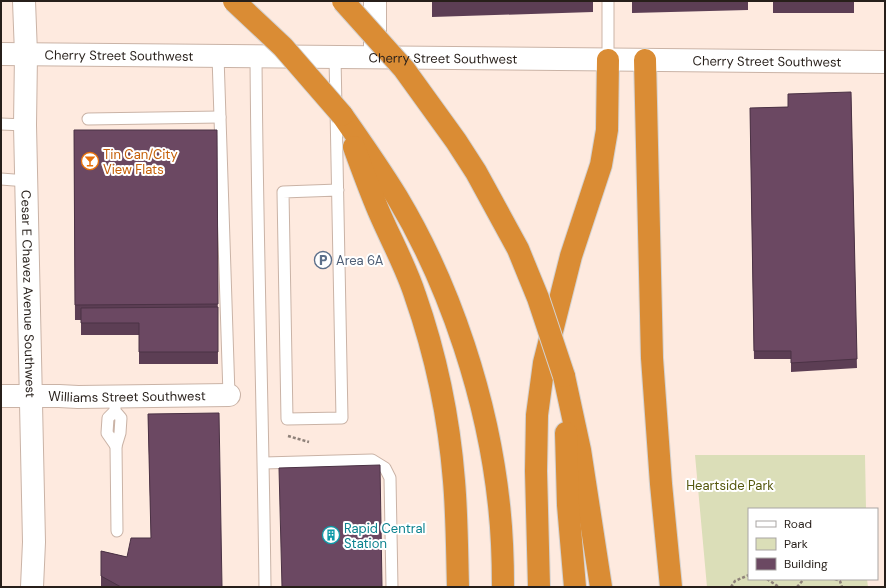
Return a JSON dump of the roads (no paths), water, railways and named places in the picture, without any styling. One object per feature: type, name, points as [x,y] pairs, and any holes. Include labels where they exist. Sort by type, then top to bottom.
[{"type":"highway","points":[[234,1],[283,47],[342,114],[389,185],[411,223],[441,286],[477,389],[492,461],[499,505],[504,587]]},
{"type":"highway","points":[[343,1],[404,69],[456,141],[476,172],[518,249],[538,298],[564,376],[580,450],[601,587]]},
{"type":"highway","points":[[539,587],[536,471],[537,422],[544,363],[571,256],[601,165],[607,130],[608,60]]},
{"type":"highway","points":[[645,60],[652,358],[660,469],[671,587]]},
{"type":"highway","points":[[342,114],[378,210],[401,259],[415,294],[435,362],[442,395],[454,479],[458,587]]},
{"type":"highway","points":[[564,376],[568,512],[575,587]]},
{"type":"main road","name":"Cesar E Chavez Avenue Southwest","points":[[24,1],[26,54],[25,125],[34,542],[32,587]]},
{"type":"main road","points":[[375,1],[375,57]]},
{"type":"main road","name":"Cherry Street Southwest","points":[[1,54],[885,62]]},
{"type":"main road","name":"Williams Street Southwest","points":[[1,396],[31,396],[115,404],[228,395]]},
{"type":"lane","points":[[608,1],[608,60]]},
{"type":"lane","points":[[218,56],[228,395]]},
{"type":"lane","points":[[256,56],[256,155],[264,463],[265,587]]},
{"type":"lane","points":[[335,57],[338,190],[342,418],[287,419],[283,192],[338,190]]},
{"type":"lane","points":[[88,119],[220,117]]},
{"type":"lane","points":[[1,124],[25,125]]},
{"type":"lane","points":[[1,179],[27,181]]},
{"type":"lane","points":[[115,404],[108,418],[107,433],[116,446],[117,531]]},
{"type":"lane","points":[[264,463],[372,460],[385,468],[390,478],[392,587]]},
{"type":"place","name":"Tin Can/City View Flats","points":[[90,161]]},
{"type":"place","name":"Area 6A","points":[[323,260]]},
{"type":"place","name":"Rapid Central Station","points":[[331,535]]},
{"type":"park label","name":"Heartside Park","points":[[730,485]]}]
